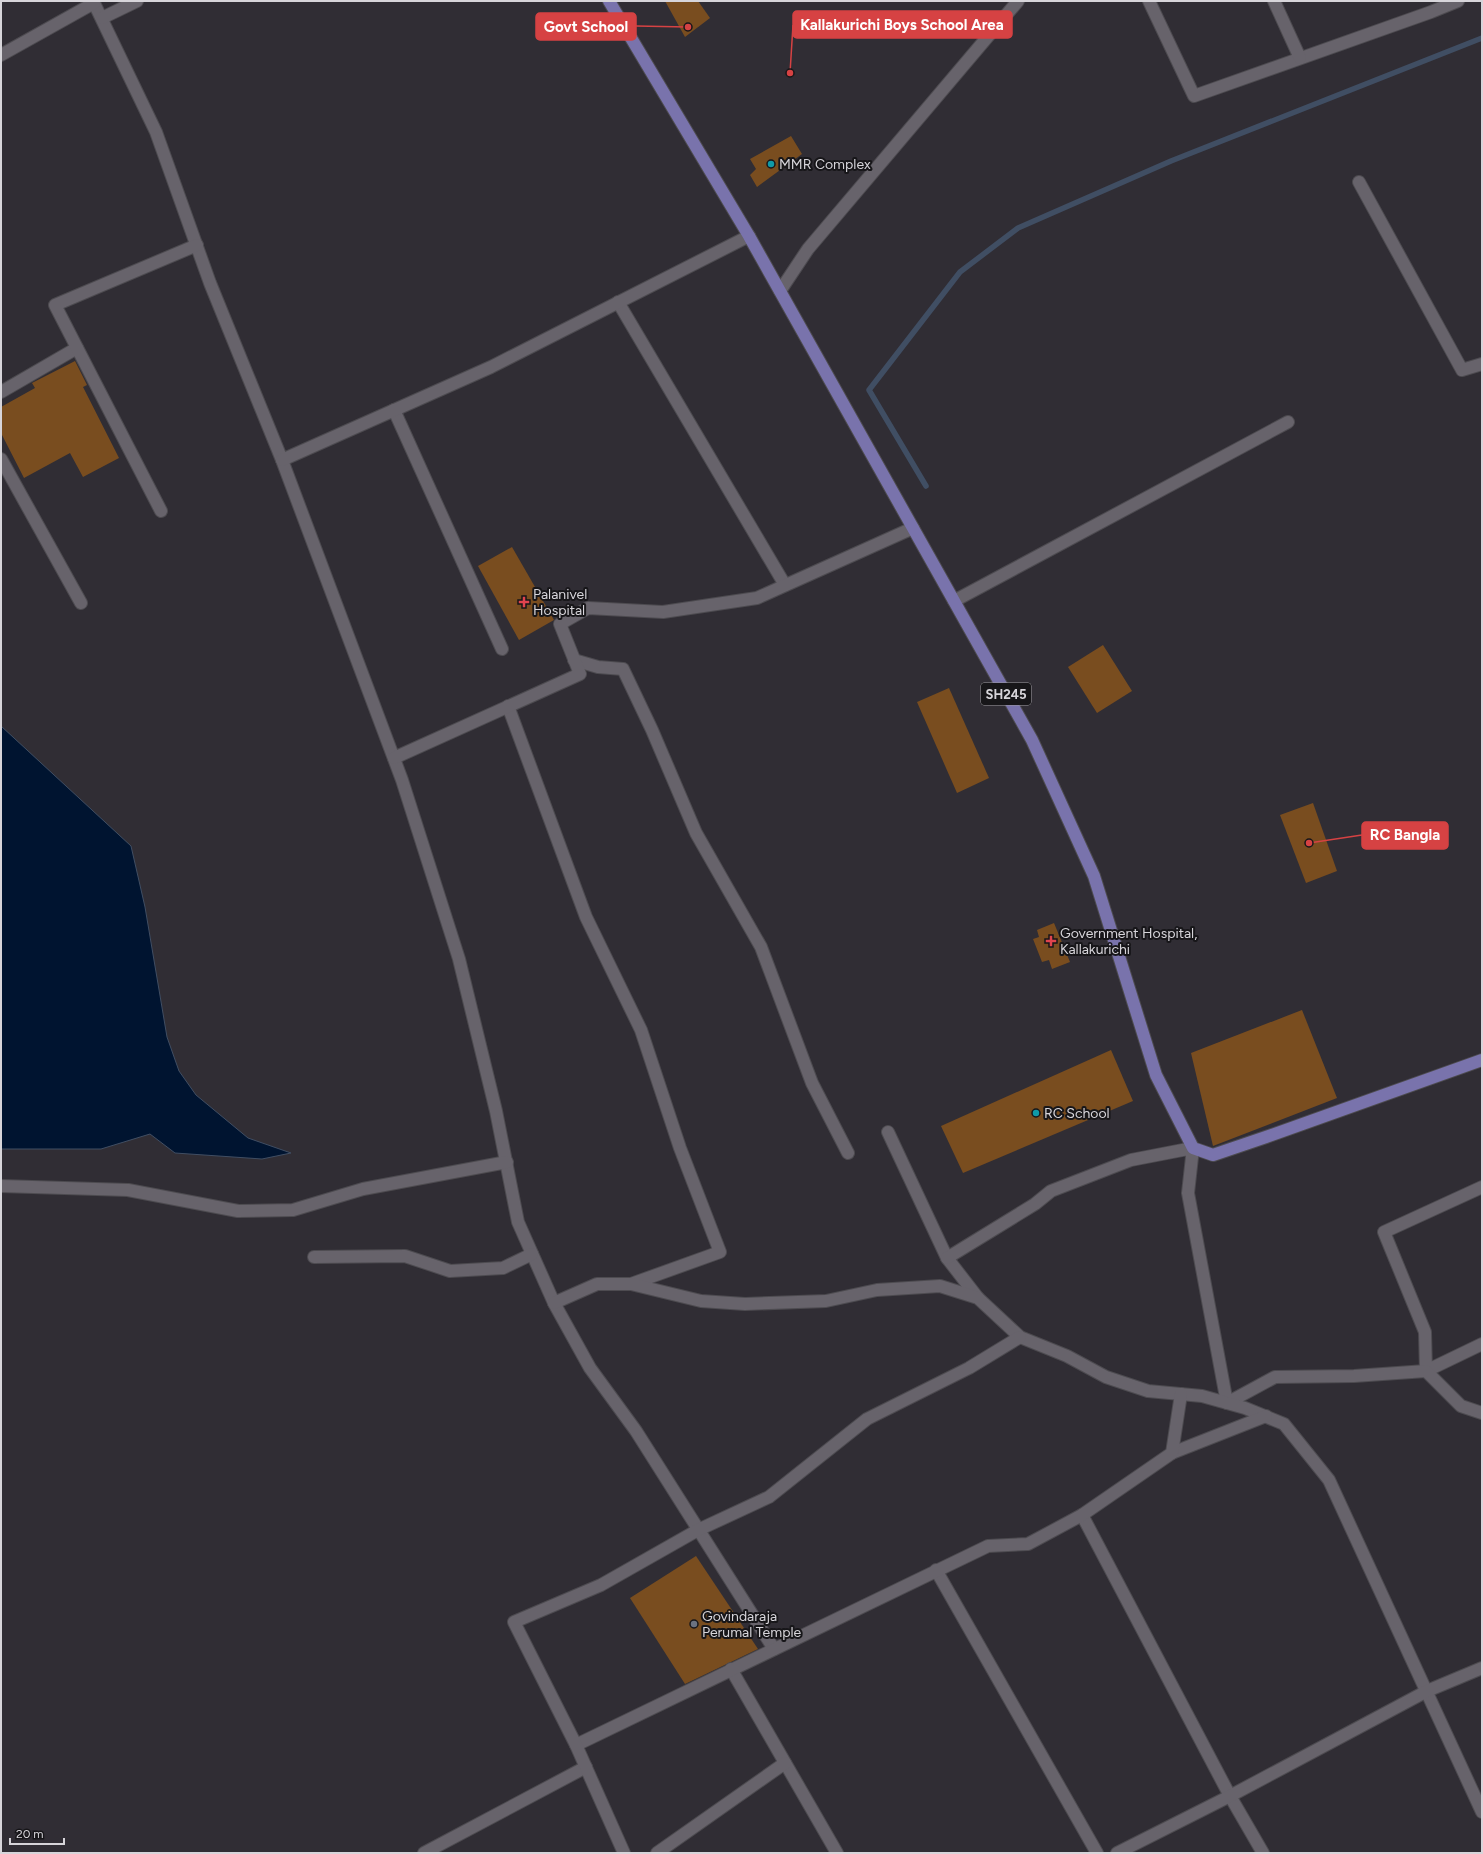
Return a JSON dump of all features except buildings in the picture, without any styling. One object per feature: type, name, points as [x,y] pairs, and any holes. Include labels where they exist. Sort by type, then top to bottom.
[{"type":"main road","name":"SH245","points":[[609,1],[749,236],[1032,740],[1094,876],[1156,1075],[1193,1148]]},
{"type":"main road","points":[[1193,1148],[1213,1155],[1482,1060]]},
{"type":"street","points":[[102,18],[137,1]]},
{"type":"street","points":[[780,291],[808,248],[1018,1]]},
{"type":"street","points":[[1148,1],[1194,96],[1458,1]]},
{"type":"street","points":[[1274,1],[1300,58]]},
{"type":"street","points":[[1,55],[94,2],[156,132],[196,245],[282,460],[394,758],[459,959],[496,1111],[518,1222],[554,1303],[590,1368],[636,1431],[774,1648]]},
{"type":"street","points":[[1359,182],[1462,370],[1482,364]]},
{"type":"street","points":[[282,460],[491,367],[749,236]]},
{"type":"street","points":[[161,511],[55,306],[196,245]]},
{"type":"street","points":[[618,302],[785,585]]},
{"type":"street","points":[[1,392],[77,348]]},
{"type":"street","points":[[394,410],[502,649]]},
{"type":"street","points":[[954,601],[1288,422]]},
{"type":"street","points":[[1,459],[81,603]]},
{"type":"street","points":[[394,758],[580,674],[560,624],[588,608],[663,612],[757,598],[913,528]]},
{"type":"street","points":[[574,660],[598,667],[623,669],[652,730],[696,832],[761,947],[812,1083],[848,1154]]},
{"type":"street","points":[[508,706],[586,917],[641,1030],[680,1148],[720,1252],[631,1284]]},
{"type":"street","points":[[888,1132],[947,1258],[978,1298],[1020,1337],[1067,1356],[1106,1377],[1148,1392],[1202,1396],[1266,1416],[1284,1424],[1329,1480],[1482,1812]]},
{"type":"street","points":[[947,1258],[1035,1204],[1051,1192],[1131,1160],[1193,1148],[1188,1193],[1227,1403]]},
{"type":"street","points":[[1,1186],[128,1190],[238,1211],[292,1210],[363,1189],[507,1162]]},
{"type":"street","points":[[1482,1187],[1384,1232],[1425,1332],[1426,1371],[1461,1406],[1482,1413]]},
{"type":"street","points":[[314,1257],[405,1256],[450,1271],[503,1268],[532,1254]]},
{"type":"street","points":[[554,1303],[597,1284],[631,1284],[701,1301],[746,1304],[826,1301],[877,1290],[940,1286],[978,1298]]},
{"type":"street","points":[[624,1853],[576,1745],[514,1622],[601,1585],[698,1530],[769,1497],[868,1419],[970,1368],[1020,1337]]},
{"type":"street","points":[[1227,1403],[1275,1377],[1354,1376],[1426,1371],[1482,1344]]},
{"type":"street","points":[[1172,1453],[1181,1394]]},
{"type":"street","points":[[576,1745],[774,1648],[988,1546],[1028,1544],[1082,1514],[1172,1453],[1266,1416]]},
{"type":"street","points":[[1082,1514],[1230,1796],[1263,1853]]},
{"type":"street","points":[[936,1570],[1097,1853]]},
{"type":"street","points":[[1117,1853],[1230,1796],[1427,1691],[1482,1668]]},
{"type":"street","points":[[731,1669],[837,1853]]},
{"type":"street","points":[[657,1853],[785,1763]]},
{"type":"street","points":[[424,1853],[586,1767]]},
{"type":"water","points":[[1,726],[131,846],[145,907],[167,1037],[179,1071],[196,1095],[248,1138],[291,1153],[262,1159],[175,1153],[150,1134],[101,1149],[1,1149]]},
{"type":"waterway","points":[[926,486],[869,390],[960,272],[1018,228],[1171,161],[1482,38]]},
{"type":"place","name":"Govt School","points":[[688,27]]},
{"type":"place","name":"Kallakurichi Boys School Area","points":[[790,73]]},
{"type":"place","name":"MMR Complex","points":[[771,164]]},
{"type":"place","name":"Palanivel Hospital","points":[[524,602]]},
{"type":"place","name":"RC Bangla","points":[[1309,843]]},
{"type":"place","name":"Government Hospital, Kallakurichi","points":[[1051,941]]},
{"type":"place","name":"RC School","points":[[1036,1113]]},
{"type":"place","name":"Govindaraja Perumal Temple","points":[[694,1624]]}]
